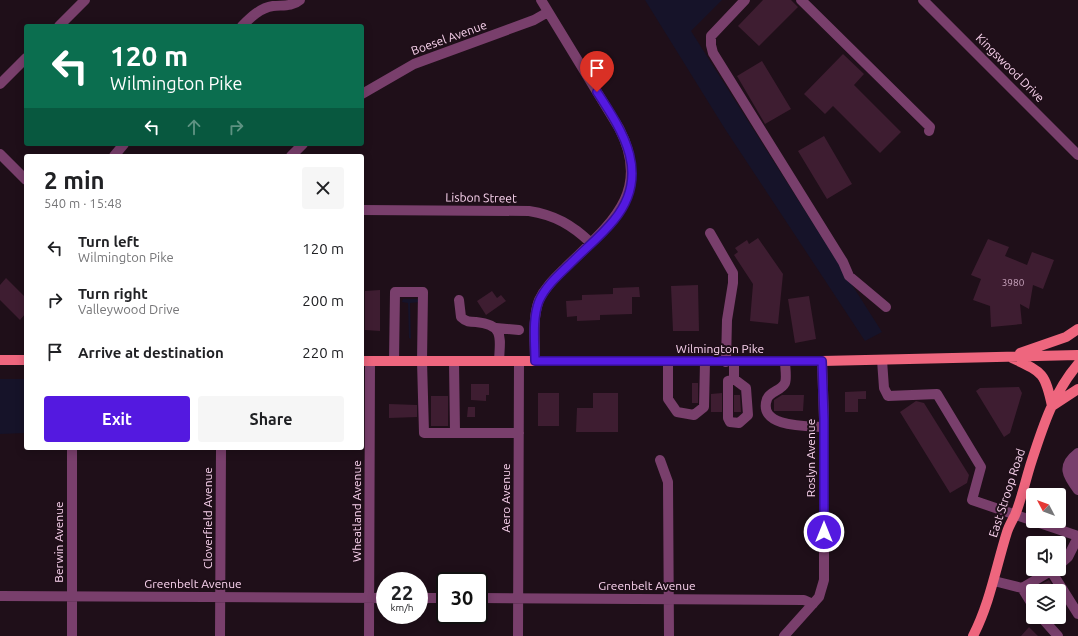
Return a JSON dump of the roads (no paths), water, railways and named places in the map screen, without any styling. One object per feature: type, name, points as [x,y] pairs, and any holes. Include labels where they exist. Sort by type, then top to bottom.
[{"type":"main road","points":[[1010,357],[1066,337],[1078,329]]},
{"type":"main road","name":"Wilmington Pike","points":[[366,361],[730,362],[1078,355]]},
{"type":"main road","points":[[1010,357],[1038,370],[1048,387],[1052,406],[1078,389]]},
{"type":"main road","points":[[0,360],[24,360]]},
{"type":"main road","name":"East Stroop Road","points":[[973,636],[982,620],[994,582],[1007,530],[1015,514],[1037,442],[1052,406],[1070,374],[1078,364]]},
{"type":"street","points":[[61,24],[85,0]]},
{"type":"street","points":[[244,24],[254,14],[272,3],[291,5],[300,0]]},
{"type":"street","points":[[535,361],[536,313],[540,299],[554,280],[614,220],[629,193],[632,167],[630,152],[620,128],[541,0]]},
{"type":"street","points":[[745,0],[711,36],[710,45],[713,53],[842,262],[849,276],[886,307]]},
{"type":"street","points":[[801,0],[930,127],[929,131]]},
{"type":"street","name":"Kingswood Drive","points":[[924,0],[1078,155]]},
{"type":"street","name":"Boesel Avenue","points":[[364,93],[414,64],[534,20],[548,12]]},
{"type":"street","points":[[0,84],[24,60]]},
{"type":"street","points":[[116,154],[122,146]]},
{"type":"street","points":[[293,154],[301,146]]},
{"type":"street","points":[[0,154],[24,178]]},
{"type":"street","name":"Lisbon Street","points":[[364,210],[505,211],[541,213],[565,222],[591,243]]},
{"type":"street","points":[[710,233],[733,273],[733,283],[726,320],[731,383],[728,418],[730,422],[739,423],[748,415],[746,388],[731,383]]},
{"type":"street","points":[[394,361],[395,292],[423,292],[422,361],[424,433],[519,433]]},
{"type":"street","points":[[459,300],[461,318],[466,321],[490,324],[496,328],[500,335],[499,362]]},
{"type":"street","points":[[496,328],[519,330]]},
{"type":"street","points":[[882,360],[884,388],[888,396],[936,394],[981,467],[972,500],[1078,537],[1066,559]]},
{"type":"street","name":"Wheatland Avenue","points":[[366,361],[370,636]]},
{"type":"street","points":[[454,361],[455,433]]},
{"type":"street","name":"Aero Avenue","points":[[518,636],[519,361]]},
{"type":"street","points":[[785,361],[785,382],[780,389],[771,393],[767,400],[766,412],[770,418],[778,422],[824,428]]},
{"type":"street","name":"Roslyn Avenue","points":[[784,636],[814,604],[823,589],[824,428],[822,361]]},
{"type":"street","points":[[668,362],[668,399],[677,412],[694,415],[704,407],[705,362]]},
{"type":"street","name":"Berwin Avenue","points":[[72,450],[72,636]]},
{"type":"street","name":"Cloverfield Avenue","points":[[220,636],[221,450]]},
{"type":"street","points":[[1078,453],[1070,459],[1067,466],[1068,476],[1078,490]]},
{"type":"street","points":[[660,460],[668,482],[669,636]]},
{"type":"street","points":[[1078,463],[1076,468],[1078,477]]},
{"type":"street","points":[[994,582],[1022,588],[1043,576]]},
{"type":"street","points":[[1059,576],[1078,614]]},
{"type":"street","points":[[1061,576],[1078,602]]},
{"type":"street","points":[[1022,588],[1026,595]]},
{"type":"street","name":"Greenbelt Avenue","points":[[0,596],[376,598]]},
{"type":"street","name":"Greenbelt Avenue","points":[[488,598],[804,600],[814,604]]},
{"type":"street","points":[[1047,624],[1058,636]]}]
